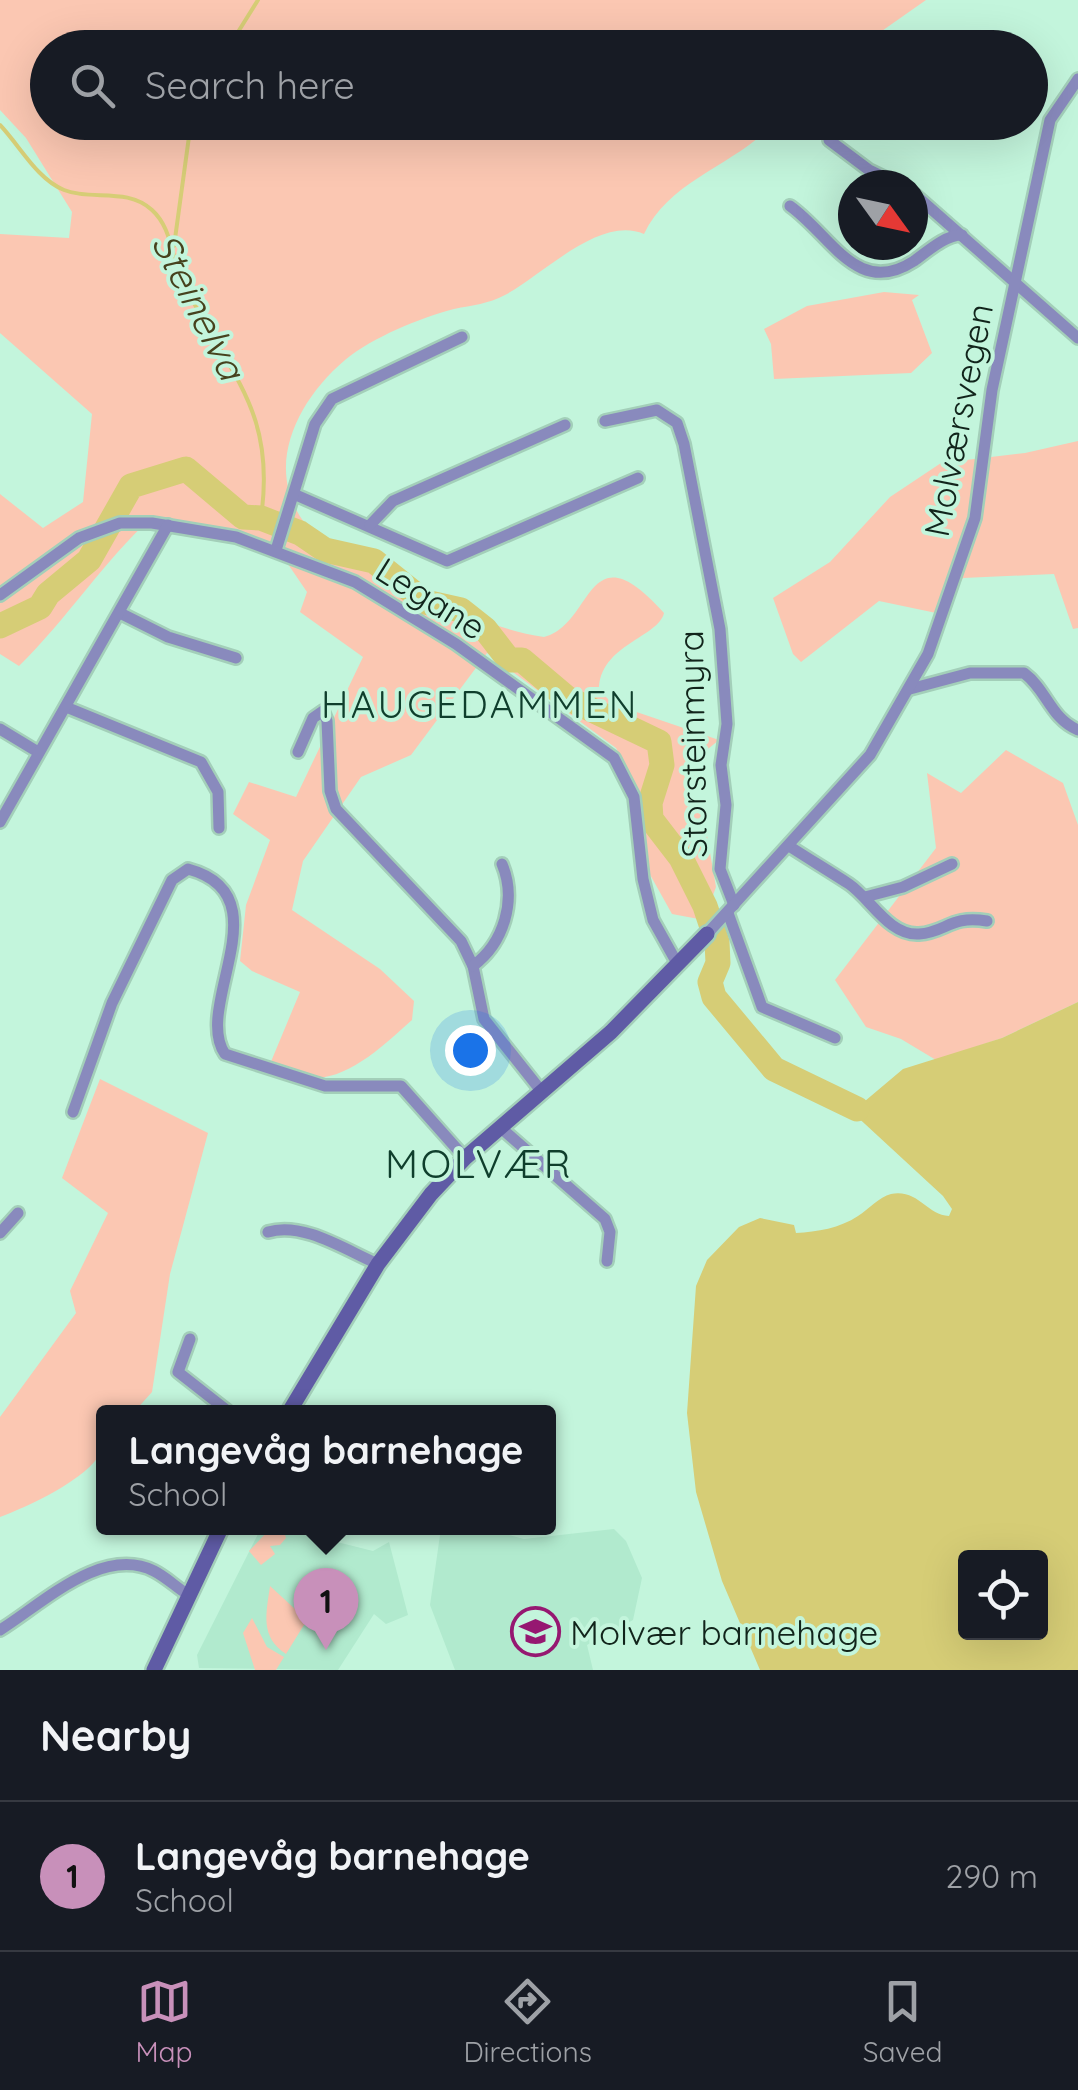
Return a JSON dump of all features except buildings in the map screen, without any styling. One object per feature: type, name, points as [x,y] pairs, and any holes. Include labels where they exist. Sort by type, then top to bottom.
[{"type":"street","name":"Molværsvegen","points":[[1048,129],[1050,120],[1078,80]]},
{"type":"street","points":[[829,140],[869,170]]},
{"type":"street","name":"Molværsvegen","points":[[294,1405],[378,1264],[465,1158],[623,1022],[870,755],[910,689],[928,654],[975,518],[992,390],[1046,140]]},
{"type":"street","points":[[790,206],[854,265],[872,274],[899,270],[951,236],[962,235]]},
{"type":"street","points":[[928,206],[1078,338]]},
{"type":"street","points":[[276,550],[315,424],[332,399],[462,337]]},
{"type":"street","name":"Storsteinmyra","points":[[605,421],[657,410],[677,423],[684,444],[719,615],[727,724],[721,765],[726,805],[720,869],[727,912]]},
{"type":"street","points":[[370,525],[393,501],[566,425]]},
{"type":"street","points":[[296,495],[447,561],[638,478]]},
{"type":"street","name":"Legane","points":[[0,594],[99,527],[120,523],[168,525],[236,537],[276,550],[382,597],[456,644],[614,758],[634,796],[642,879],[653,920],[678,963]]},
{"type":"street","points":[[0,822],[122,614],[168,525]]},
{"type":"street","points":[[122,614],[168,637],[236,658]]},
{"type":"street","points":[[910,689],[970,673],[1024,673],[1037,684],[1058,720],[1078,730]]},
{"type":"street","points":[[66,707],[201,762],[218,792],[219,828]]},
{"type":"street","points":[[298,752],[312,718],[322,711],[327,721],[330,791],[336,809],[439,914],[467,950],[484,1018],[542,1092]]},
{"type":"street","points":[[0,729],[38,752]]},
{"type":"street","points":[[789,846],[865,897],[882,916],[911,932],[920,934],[961,918],[987,921]]},
{"type":"street","points":[[473,966],[494,944],[508,908],[509,880],[502,864]]},
{"type":"street","points":[[865,897],[903,886],[952,864]]},
{"type":"street","points":[[73,1112],[112,1003],[172,880],[178,871],[188,869],[221,892],[234,916],[218,1031],[225,1054],[326,1086],[401,1086],[465,1158]]},
{"type":"street","points":[[727,912],[762,1007],[835,1038]]},
{"type":"street","points":[[502,1128],[606,1218],[610,1232],[607,1260]]},
{"type":"street","points":[[0,1233],[18,1213]]},
{"type":"street","points":[[268,1232],[281,1228],[314,1236],[378,1264]]},
{"type":"street","points":[[190,1339],[178,1372],[220,1405]]},
{"type":"street","points":[[154,1670],[217,1535]]},
{"type":"street","points":[[0,1630],[88,1574],[113,1564],[154,1571],[187,1594]]},
{"type":"shaded area","points":[[0,0],[926,0],[883,30],[30,30],[30,140],[756,140],[670,199],[644,234],[627,230],[591,239],[499,298],[427,318],[356,352],[326,378],[310,399],[289,444],[286,468],[289,492],[299,515],[328,547],[367,570],[482,620],[544,637],[560,629],[605,579],[619,578],[664,613],[652,629],[608,662],[599,690],[613,704],[719,740],[703,753],[689,792],[704,818],[716,887],[704,920],[672,914],[643,862],[640,794],[616,748],[487,653],[411,755],[361,777],[303,861],[292,910],[380,969],[414,1001],[412,1020],[368,1057],[343,1072],[311,1078],[270,1064],[300,992],[252,971],[240,961],[246,905],[270,840],[233,814],[249,782],[296,797],[363,657],[300,612],[307,592],[277,548],[153,516],[19,666],[0,654],[0,494],[43,528],[83,502],[92,414],[0,333],[0,234],[69,238],[72,212],[26,138],[0,110]]},
{"type":"shaded area","points":[[884,292],[919,295],[912,300],[932,353],[911,373],[774,379],[771,344],[764,329],[807,306]]},
{"type":"shaded area","points":[[1078,441],[1078,628],[1073,629],[1054,574],[963,578],[941,614],[879,601],[801,662],[793,654],[773,598],[830,562],[890,497],[941,463],[1025,453]]},
{"type":"shaded area","points":[[1006,750],[1063,783],[1078,825],[1078,1002],[1002,1038],[936,1060],[901,1039],[866,1027],[835,980],[936,848],[927,773],[961,793]]},
{"type":"shaded area","points":[[1078,1002],[1078,1670],[760,1670],[722,1581],[696,1492],[687,1413],[696,1286],[707,1260],[739,1227],[760,1218],[794,1225],[796,1233],[820,1230],[851,1220],[891,1194],[909,1195],[949,1216],[952,1209],[943,1196],[852,1112],[903,1069],[1002,1038]]},
{"type":"shaded area","points":[[100,1079],[208,1133],[170,1274],[152,1392],[140,1405],[96,1405],[94,1462],[70,1482],[0,1517],[0,1417],[76,1313],[70,1291],[108,1213],[62,1178]]},
{"type":"shaded area","points":[[614,1529],[626,1541],[642,1578],[633,1620],[587,1645],[593,1670],[455,1670],[430,1605],[440,1535],[509,1535],[524,1539]]},
{"type":"shaded area","points":[[257,1535],[332,1535],[337,1542],[373,1551],[389,1542],[408,1615],[386,1624],[374,1614],[338,1670],[199,1668],[197,1655]]},
{"type":"shaded area","points":[[264,1535],[285,1535],[280,1545],[270,1546],[275,1554],[261,1565],[249,1551]]},
{"type":"shaded area","points":[[270,1586],[307,1620],[286,1654],[268,1632]]},
{"type":"shaded area","points":[[252,1618],[267,1647],[284,1657],[276,1670],[255,1670],[243,1633]]},
{"type":"waterway","points":[[239,30],[258,0]]},
{"type":"waterway","name":"Steinelva","points":[[0,125],[54,185],[75,193],[132,199],[159,217],[182,279],[244,391],[254,418],[264,479],[261,518]]},
{"type":"waterway","points":[[174,246],[189,140]]},
{"type":"waterway","points":[[0,626],[40,607],[48,594],[89,560],[131,486],[186,469],[243,517],[261,518],[300,533],[325,550],[374,561],[425,602],[461,610],[485,629],[509,660],[522,660],[567,698],[659,742],[662,765],[650,803],[651,819],[681,858],[705,906],[717,942],[718,963],[710,982],[714,997],[774,1069],[857,1109]]},
{"type":"place","name":"Molvær barnehage","points":[[535,1632]]},
{"type":"place","name":"Langevåg barnehage","points":[[326,1650]]},
{"type":"district","name":"HAUGEDAMMEN","points":[[480,704]]},
{"type":"district","name":"MOLVÆR","points":[[479,1163]]}]
